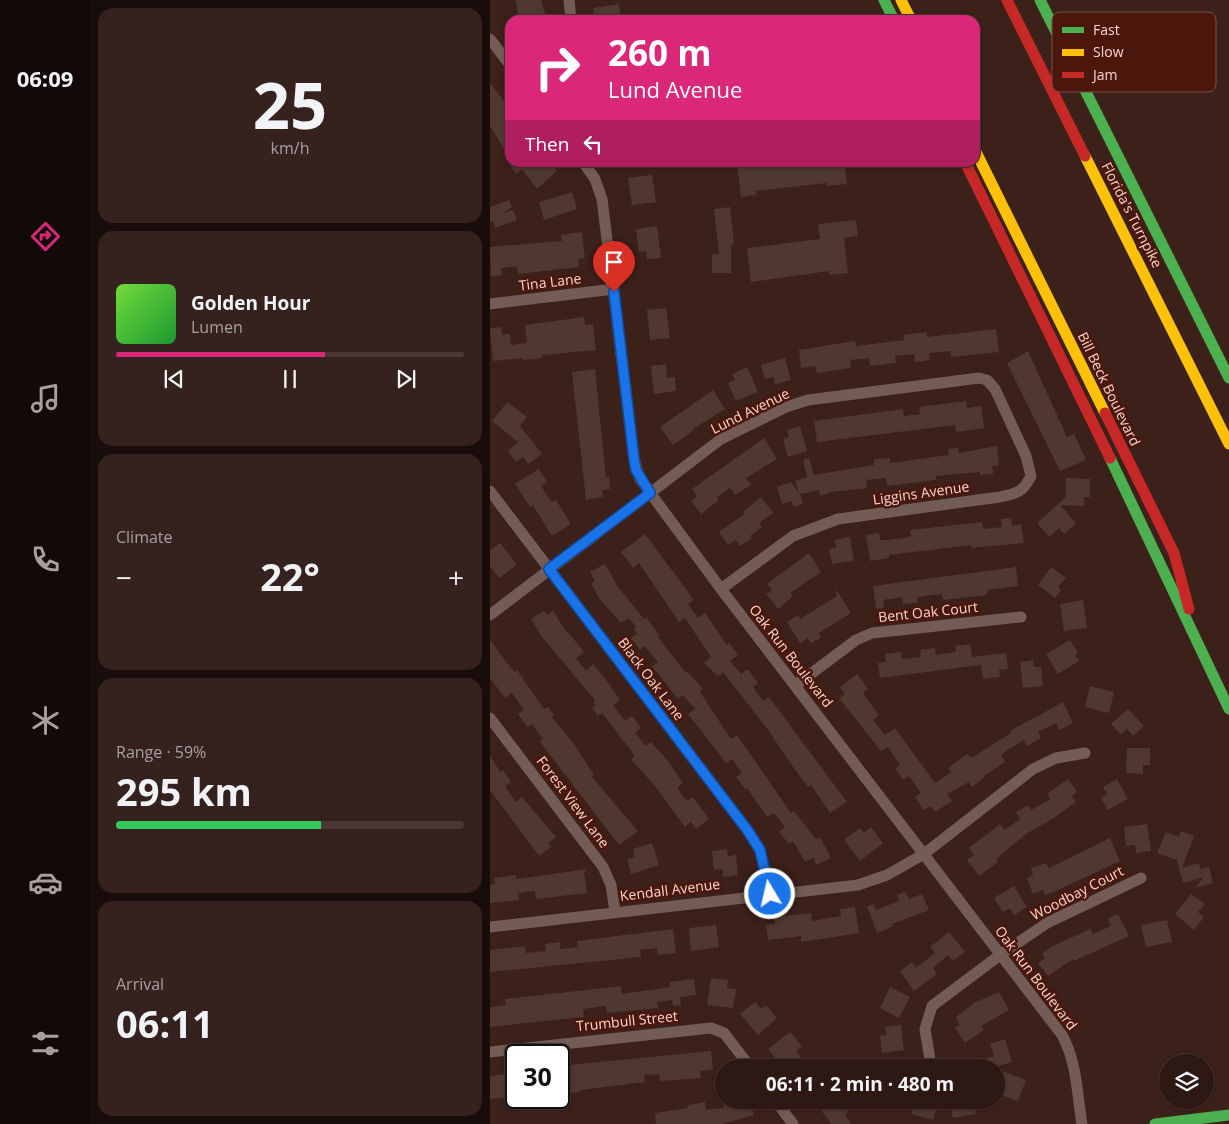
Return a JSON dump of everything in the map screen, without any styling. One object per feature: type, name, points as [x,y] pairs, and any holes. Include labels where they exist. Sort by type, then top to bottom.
[{"type":"main road","points":[[884,0],[892,15]]},
{"type":"main road","points":[[901,0],[908,15]]},
{"type":"main road","name":"Florida's Turnpike","points":[[1007,0],[1052,90]]},
{"type":"main road","name":"Florida's Turnpike","points":[[1040,0],[1052,24]]},
{"type":"main road","name":"Florida's Turnpike","points":[[1053,92],[1229,444]]},
{"type":"main road","name":"Florida's Turnpike","points":[[1086,92],[1229,378]]},
{"type":"main road","name":"Bill Beck Boulevard","points":[[980,160],[1174,553],[1200,647]]},
{"type":"main road","name":"Bill Beck Boulevard","points":[[967,167],[1069,372],[1229,709]]},
{"type":"main road","points":[[1155,1124],[1229,1115]]},
{"type":"street","points":[[569,0],[570,15]]},
{"type":"street","points":[[490,39],[505,58]]},
{"type":"street","name":"Oak Run Boulevard","points":[[587,167],[595,179],[602,199],[636,470],[650,493],[721,590],[796,685],[1062,1035],[1069,1048],[1082,1124]]},
{"type":"street","name":"Tina Lane","points":[[490,304],[614,289]]},
{"type":"street","name":"Lund Avenue","points":[[490,615],[721,439],[786,407],[808,400],[979,378],[987,380]]},
{"type":"street","name":"Liggins Avenue","points":[[721,590],[793,536],[838,519],[1000,497],[1015,494],[1024,489],[1031,476],[1026,456],[994,389],[987,380]]},
{"type":"street","name":"Black Oak Lane","points":[[490,491],[748,831],[760,850],[770,894]]},
{"type":"street","name":"Bent Oak Court","points":[[796,685],[856,640],[872,633],[1021,617]]},
{"type":"street","name":"Forest View Lane","points":[[490,718],[603,867],[611,885],[615,912]]},
{"type":"street","name":"Kendall Avenue","points":[[490,927],[858,885],[887,875],[924,854],[1033,769],[1056,758],[1085,753]]},
{"type":"street","name":"Woodbay Court","points":[[930,1059],[925,1029],[932,1006],[1000,955],[1047,923],[1141,878]]},
{"type":"street","name":"Trumbull Street","points":[[490,1052],[711,1028],[724,1033],[744,1059]]},
{"type":"street","points":[[782,1109],[793,1124]]},
{"type":"building","points":[[516,0],[541,0],[546,15],[518,15]]},
{"type":"building","points":[[619,4],[620,15],[594,15],[593,8]]},
{"type":"building","points":[[490,83],[505,102],[505,151],[490,126]]},
{"type":"building","points":[[511,167],[554,167],[557,171],[537,189],[522,169],[516,174]]},
{"type":"building","points":[[738,167],[845,167],[847,184],[827,186],[827,183],[755,191],[756,195],[741,197]]},
{"type":"building","points":[[652,175],[656,202],[632,205],[628,178]]},
{"type":"building","points":[[572,192],[577,209],[544,220],[539,202]]},
{"type":"building","points":[[509,200],[512,207],[503,213],[513,210],[517,220],[495,228],[493,221],[490,223],[490,207]]},
{"type":"building","points":[[730,207],[734,244],[731,245],[731,273],[712,273],[712,254],[719,254],[714,209]]},
{"type":"building","points":[[856,220],[858,236],[844,238],[848,273],[829,275],[829,271],[751,282],[747,248],[820,239],[818,224]]},
{"type":"building","points":[[657,226],[661,258],[647,259],[646,251],[639,252],[636,229]]},
{"type":"building","points":[[582,232],[585,258],[578,259],[579,267],[518,274],[517,266],[501,268],[502,275],[491,277],[490,247],[562,241],[561,235]]},
{"type":"building","points":[[666,308],[670,338],[650,340],[647,310]]},
{"type":"building","points":[[584,317],[585,325],[593,324],[596,350],[542,355],[542,358],[493,361],[490,328],[501,327],[502,335],[510,334],[511,345],[527,343],[525,325]]},
{"type":"building","points":[[996,329],[999,352],[951,357],[951,351],[929,353],[930,360],[915,362],[914,354],[895,356],[896,363],[870,366],[869,358],[850,360],[851,368],[817,373],[815,366],[801,368],[799,350],[855,341],[856,346],[904,340],[903,335],[927,332],[927,337]]},
{"type":"building","points":[[1028,351],[1067,437],[1074,434],[1086,460],[1060,471],[1007,363]]},
{"type":"building","points":[[785,358],[791,380],[775,384],[773,377],[765,379],[761,365]]},
{"type":"building","points":[[666,364],[667,378],[675,377],[676,391],[654,394],[651,366]]},
{"type":"building","points":[[747,367],[758,392],[736,401],[728,383],[735,380],[732,374]]},
{"type":"building","points":[[595,369],[606,478],[609,477],[610,489],[602,490],[603,497],[586,500],[572,372]]},
{"type":"building","points":[[713,390],[725,409],[693,429],[673,445],[660,427]]},
{"type":"building","points":[[966,401],[967,408],[981,406],[984,428],[956,432],[955,425],[817,442],[814,421],[903,409],[904,416],[920,414],[919,407]]},
{"type":"building","points":[[507,402],[527,417],[520,426],[542,454],[528,464],[523,457],[516,462],[508,451],[518,442],[492,421]]},
{"type":"building","points":[[800,426],[807,451],[788,457],[783,439],[789,437],[787,430]]},
{"type":"building","points":[[764,438],[777,459],[746,478],[751,485],[735,495],[730,488],[717,497],[719,500],[701,514],[691,501],[697,496],[692,489]]},
{"type":"building","points":[[997,446],[999,465],[992,466],[993,474],[980,475],[980,472],[936,476],[936,480],[887,486],[886,478],[866,480],[867,488],[831,492],[820,496],[819,490],[800,494],[803,504],[794,507],[792,501],[782,504],[777,487],[791,482],[799,493],[795,481],[807,477],[803,460],[809,458],[814,475],[874,465],[874,459],[890,458],[890,463],[949,455],[948,449],[958,448],[958,453]]},
{"type":"building","points":[[539,469],[547,482],[541,486],[552,502],[556,500],[571,524],[552,536],[533,505],[530,507],[515,484]]},
{"type":"building","points":[[1066,478],[1090,479],[1090,497],[1084,497],[1084,506],[1060,505],[1076,523],[1064,534],[1059,528],[1049,537],[1037,523],[1066,497]]},
{"type":"building","points":[[761,497],[773,513],[759,523],[762,527],[750,536],[752,538],[740,546],[736,540],[728,545],[719,532],[744,514],[743,512]]},
{"type":"building","points":[[1011,518],[1012,526],[1021,524],[1024,543],[971,548],[971,545],[889,555],[889,558],[870,561],[866,535],[879,533],[880,540],[887,540],[911,537],[910,530],[982,522],[983,529],[1002,527],[1001,519]]},
{"type":"building","points":[[645,534],[694,600],[688,604],[698,618],[705,613],[727,645],[729,643],[738,655],[730,661],[741,674],[748,669],[758,683],[753,687],[763,701],[769,697],[847,802],[830,813],[811,785],[808,787],[768,730],[723,672],[718,676],[704,663],[711,657],[685,618],[679,622],[639,563],[633,568],[621,552]]},
{"type":"building","points":[[850,537],[854,561],[832,564],[829,549],[836,548],[835,540]]},
{"type":"building","points":[[500,543],[517,565],[499,578],[490,566],[490,550]]},
{"type":"building","points":[[809,553],[821,572],[790,593],[793,596],[778,609],[766,594],[772,590],[767,584]]},
{"type":"building","points":[[605,564],[618,587],[644,619],[646,617],[660,636],[658,637],[686,673],[688,672],[703,689],[700,692],[731,739],[737,735],[791,813],[794,811],[816,839],[820,837],[831,858],[816,865],[813,858],[805,862],[793,841],[789,844],[779,832],[785,827],[774,813],[767,817],[747,788],[745,789],[736,777],[742,773],[732,759],[726,763],[688,714],[695,709],[683,695],[678,699],[652,666],[658,662],[645,646],[640,650],[631,638],[637,634],[634,629],[636,627],[629,618],[621,623],[599,598],[591,583],[595,581],[590,572]]},
{"type":"building","points":[[1016,567],[1018,586],[987,590],[987,595],[943,600],[942,594],[917,597],[917,603],[903,604],[902,597],[883,600],[884,608],[876,609],[873,586]]},
{"type":"building","points":[[1051,567],[1066,578],[1058,587],[1061,590],[1055,598],[1038,585]]},
{"type":"building","points":[[836,589],[851,613],[819,633],[821,638],[811,643],[808,638],[800,643],[787,622],[798,615],[800,619],[837,596]]},
{"type":"building","points":[[1083,600],[1087,628],[1064,631],[1060,604]]},
{"type":"building","points":[[544,611],[547,615],[553,611],[567,633],[584,652],[576,658],[586,671],[593,664],[604,677],[620,700],[613,705],[625,721],[632,716],[641,728],[635,733],[646,746],[651,742],[668,761],[683,783],[677,788],[687,801],[693,797],[709,819],[696,829],[691,822],[685,827],[655,786],[631,759],[635,756],[602,713],[598,716],[592,708],[596,705],[593,702],[595,700],[542,637],[531,619]]},
{"type":"building","points":[[490,640],[514,672],[517,670],[544,709],[548,707],[554,715],[552,717],[574,744],[594,775],[592,777],[638,831],[619,845],[540,742],[543,739],[532,724],[527,727],[518,714],[524,710],[512,693],[505,698],[490,678]]},
{"type":"building","points":[[1070,640],[1078,653],[1075,655],[1079,661],[1058,674],[1046,654]]},
{"type":"building","points":[[970,644],[972,657],[1006,653],[1008,669],[999,670],[1000,677],[983,679],[981,665],[880,678],[878,663],[886,662],[885,654],[901,652],[902,659],[921,657],[920,650],[935,648],[936,655],[956,652],[955,646]]},
{"type":"building","points":[[1033,660],[1034,667],[1041,667],[1043,686],[1023,688],[1020,662]]},
{"type":"building","points":[[857,674],[868,689],[863,693],[879,715],[873,720],[885,735],[895,728],[935,783],[951,772],[948,768],[967,754],[971,758],[1011,733],[1010,731],[1063,702],[1073,723],[1060,730],[1056,723],[1038,732],[1041,738],[1027,746],[1024,740],[1001,755],[1005,762],[984,776],[972,787],[969,782],[947,794],[952,801],[935,812],[931,806],[924,810],[915,797],[921,793],[909,776],[903,780],[895,769],[900,765],[888,747],[881,751],[839,698],[845,694],[840,687]]},
{"type":"building","points":[[1090,686],[1114,692],[1109,713],[1085,707]]},
{"type":"building","points":[[1128,709],[1144,726],[1133,736],[1127,729],[1121,734],[1111,724]]},
{"type":"building","points":[[1127,748],[1150,748],[1150,765],[1143,765],[1143,774],[1126,773]]},
{"type":"building","points":[[490,755],[500,772],[503,770],[511,782],[505,786],[516,802],[522,797],[556,837],[548,843],[551,847],[539,856],[490,790]]},
{"type":"building","points":[[1068,779],[1077,792],[1072,796],[1076,802],[1054,818],[1026,834],[996,859],[998,862],[979,876],[967,860],[974,855],[969,848],[1000,824],[1005,830],[1020,819],[1016,812],[1028,805],[1031,810],[1051,799],[1047,794]]},
{"type":"building","points":[[1117,779],[1128,799],[1108,810],[1101,798],[1107,794],[1103,787]]},
{"type":"building","points":[[1147,824],[1151,851],[1136,853],[1135,845],[1126,846],[1124,827]]},
{"type":"building","points":[[871,827],[883,843],[860,861],[844,840],[860,828],[864,833]]},
{"type":"building","points":[[1181,831],[1194,836],[1182,868],[1199,863],[1201,869],[1209,867],[1213,883],[1195,888],[1204,877],[1183,883],[1177,860],[1157,853],[1166,832],[1179,837]]},
{"type":"building","points":[[1110,838],[1120,861],[1056,891],[1045,895],[1043,890],[1033,894],[1027,878],[1033,875],[1031,868],[1046,863],[1049,868]]},
{"type":"building","points":[[652,843],[659,865],[631,874],[627,859],[635,857],[633,849]]},
{"type":"building","points":[[727,849],[728,856],[736,855],[738,875],[723,877],[723,869],[714,870],[712,851]]},
{"type":"building","points":[[588,869],[584,872],[587,893],[536,899],[535,891],[518,893],[519,900],[490,903],[490,885],[495,884],[494,878],[516,875],[516,879]]},
{"type":"building","points":[[1014,886],[1027,907],[1014,915],[1010,908],[1003,912],[994,898]]},
{"type":"building","points":[[906,892],[909,899],[922,894],[929,910],[892,924],[893,926],[877,933],[867,906],[874,904],[876,910],[899,901],[897,895]]},
{"type":"building","points":[[1191,894],[1205,904],[1198,912],[1204,917],[1194,930],[1175,914]]},
{"type":"building","points":[[855,907],[859,933],[801,942],[801,936],[768,940],[766,925],[775,924],[774,917],[811,913],[812,921],[841,916],[840,909]]},
{"type":"building","points":[[1118,914],[1129,936],[1074,961],[1073,959],[1048,976],[1038,963],[1045,958],[1042,953],[1055,945],[1090,929],[1093,934],[1111,926],[1108,918]]},
{"type":"building","points":[[1167,920],[1172,942],[1146,947],[1141,925]]},
{"type":"building","points":[[716,925],[719,947],[691,951],[689,928]]},
{"type":"building","points":[[673,929],[676,953],[658,955],[657,948],[640,950],[641,957],[490,972],[490,950],[525,946],[526,953],[546,951],[545,944],[560,942],[560,949],[578,947],[577,941]]},
{"type":"building","points":[[949,932],[965,952],[953,961],[948,955],[933,968],[937,974],[914,991],[900,971],[912,962],[916,968],[935,953],[930,947]]},
{"type":"building","points":[[711,978],[728,980],[727,988],[736,989],[733,1008],[707,1005]]},
{"type":"building","points":[[694,979],[696,995],[680,997],[681,1005],[673,1006],[672,1000],[657,1002],[658,1008],[607,1013],[606,1006],[583,1009],[584,1017],[490,1027],[490,1007],[506,1005],[505,999],[621,986],[622,994],[670,987],[670,982]]},
{"type":"building","points":[[890,987],[910,997],[899,1018],[880,1008]]},
{"type":"building","points":[[999,992],[1009,1010],[981,1026],[984,1030],[965,1043],[955,1028],[960,1025],[956,1017],[974,1003]]},
{"type":"building","points":[[755,1002],[761,1009],[766,1005],[777,1018],[758,1035],[740,1014]]},
{"type":"building","points":[[901,1025],[904,1050],[882,1053],[880,1036],[886,1035],[885,1027]]},
{"type":"building","points":[[790,1032],[802,1046],[796,1051],[802,1059],[776,1059],[768,1049]]},
{"type":"building","points":[[1005,1039],[1012,1062],[1005,1064],[1005,1059],[987,1059],[994,1056],[990,1044]]},
{"type":"building","points":[[711,1051],[713,1069],[700,1071],[701,1078],[660,1081],[659,1074],[644,1075],[645,1082],[580,1090],[580,1092],[570,1093],[570,1065]]},
{"type":"building","points":[[1005,1072],[1026,1080],[1018,1101],[1005,1096]]},
{"type":"building","points":[[505,1074],[505,1097],[490,1099],[490,1076]]},
{"type":"building","points":[[705,1102],[706,1110],[752,1109],[754,1115],[722,1124],[656,1124],[655,1113],[688,1108],[688,1105]]},
{"type":"building","points":[[820,1109],[846,1109],[848,1112],[845,1114],[851,1124],[831,1124]]},
{"type":"building","points":[[913,1109],[937,1109],[933,1120],[911,1114]]},
{"type":"building","points":[[951,1109],[975,1109],[976,1114],[953,1118]]},
{"type":"traffic: fast","points":[[884,0],[892,15]]},
{"type":"traffic: fast","points":[[1040,0],[1052,24]]},
{"type":"traffic: fast","points":[[1086,92],[1229,378]]},
{"type":"traffic: fast","points":[[1110,458],[1229,709]]},
{"type":"traffic: fast","points":[[1155,1124],[1229,1115]]},
{"type":"traffic: slow","points":[[901,0],[908,15]]},
{"type":"traffic: slow","points":[[1085,156],[1229,444]]},
{"type":"traffic: slow","points":[[980,160],[1105,413]]},
{"type":"traffic: jam","points":[[1007,0],[1052,90]]},
{"type":"traffic: jam","points":[[1053,92],[1085,156]]},
{"type":"traffic: jam","points":[[967,167],[1110,458]]},
{"type":"traffic: jam","points":[[1105,413],[1174,553],[1189,609]]},
{"type":"route","points":[[614,292],[634,459],[636,470],[650,493],[549,569],[748,831],[760,850],[766,867],[770,894]]}]
